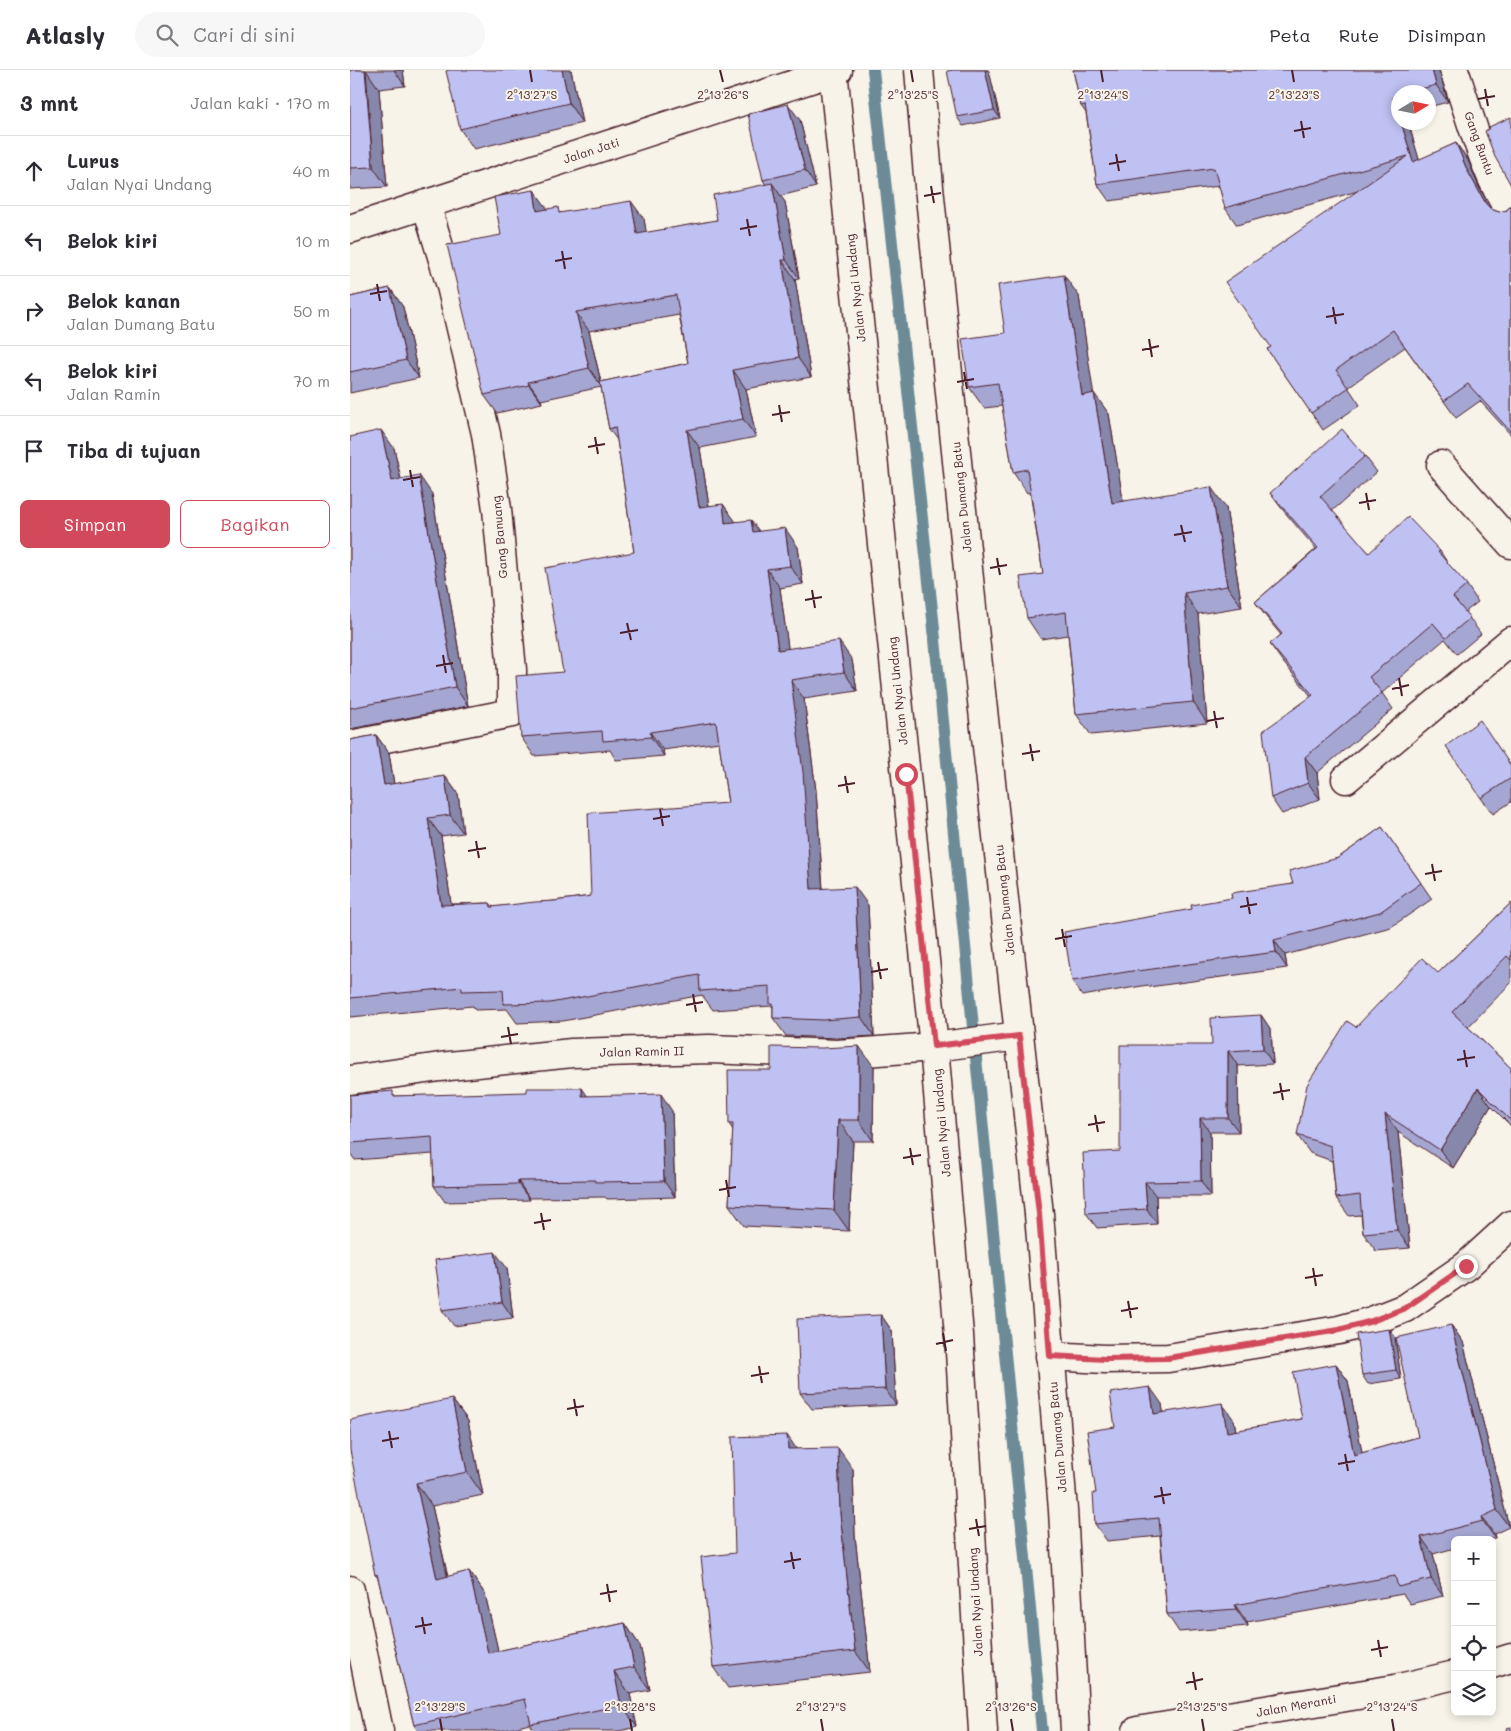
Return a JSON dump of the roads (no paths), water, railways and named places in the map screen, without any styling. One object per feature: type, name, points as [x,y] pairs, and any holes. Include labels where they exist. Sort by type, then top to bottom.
[{"type":"street","name":"Jalan Jati","points":[[350,229],[835,70]]},
{"type":"street","name":"Jalan Nyai Undang","points":[[835,70],[944,1046],[983,1731]]},
{"type":"street","name":"Jalan Dumang Batu","points":[[919,70],[976,647],[1009,1038],[1039,1214],[1063,1510],[1075,1731]]},
{"type":"street","name":"Gang Buntu","points":[[1454,70],[1489,170],[1503,201],[1511,213]]},
{"type":"street","name":"Gang Banuang","points":[[350,745],[512,713],[512,670],[497,509],[486,434],[451,286],[426,204]]},
{"type":"street","points":[[1440,465],[1511,544]]},
{"type":"street","points":[[1346,779],[1511,641]]},
{"type":"street","name":"Jalan Ramin II","points":[[350,1080],[440,1067],[572,1052],[709,1049],[837,1054],[944,1046],[1009,1038]]},
{"type":"street","points":[[1050,1356],[1105,1359],[1168,1358],[1339,1330],[1372,1321],[1405,1308],[1466,1266],[1511,1226]]},
{"type":"street","points":[[350,1590],[379,1731]]},
{"type":"street","points":[[1496,1663],[1511,1658]]},
{"type":"street","name":"Jalan Meranti","points":[[1137,1731],[1395,1689],[1451,1676]]},
{"type":"waterway","points":[[873,70],[933,619],[1042,1731]]}]
